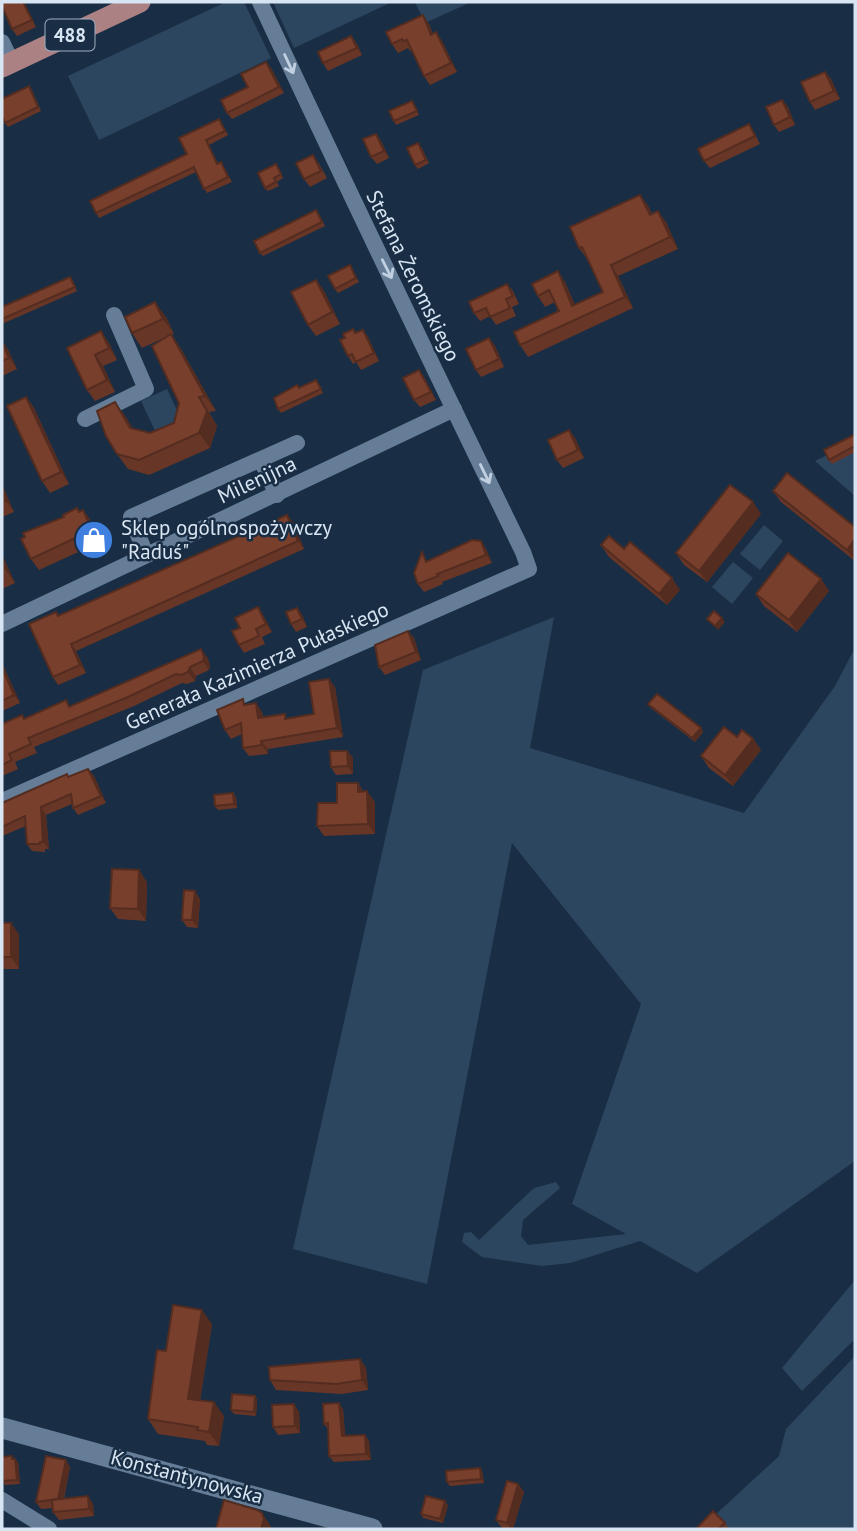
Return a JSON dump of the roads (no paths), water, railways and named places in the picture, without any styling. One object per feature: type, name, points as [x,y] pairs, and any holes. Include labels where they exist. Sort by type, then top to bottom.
[{"type":"main road","name":"488","points":[[7,65],[140,2]]},
{"type":"main road","name":"Konstantynowska","points":[[2,1427],[372,1529]]},
{"type":"street","name":"Stefana Żeromskiego","points":[[260,2],[529,569]]},
{"type":"street","points":[[2,42],[7,65]]},
{"type":"street","points":[[85,419],[146,389],[114,315]]},
{"type":"street","name":"Milenijna","points":[[2,624],[454,409]]},
{"type":"street","points":[[146,555],[131,517],[297,443]]},
{"type":"street","points":[[261,460],[277,495]]},
{"type":"street","name":"Generała Kazimierza Pułaskiego","points":[[2,801],[529,569]]},
{"type":"street","points":[[2,1500],[49,1529]]},
{"type":"place","name":"Sklep ogólnospożywczy \"Raduś\"","points":[[94,540]]}]
